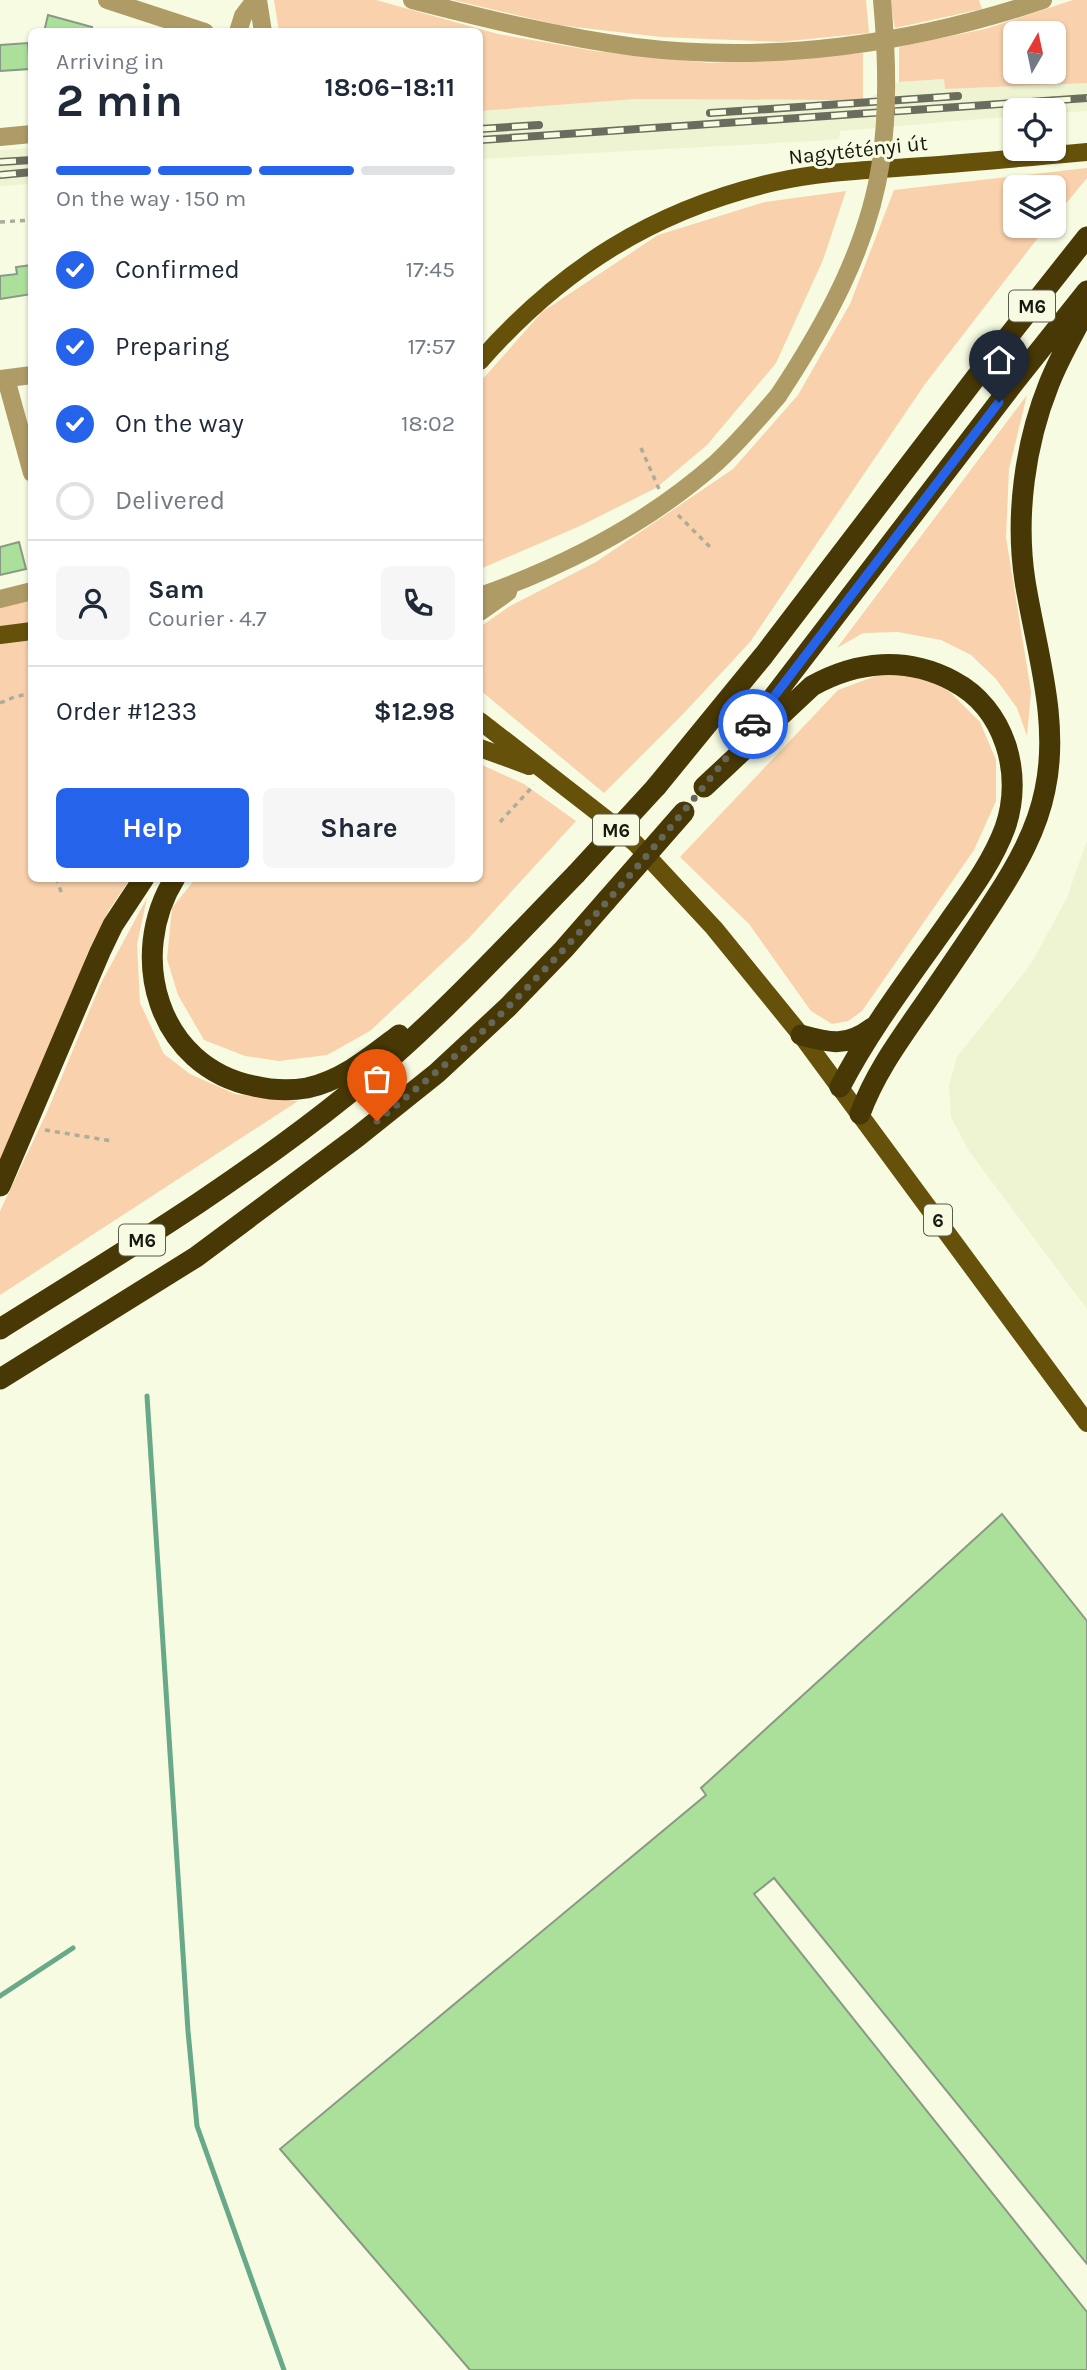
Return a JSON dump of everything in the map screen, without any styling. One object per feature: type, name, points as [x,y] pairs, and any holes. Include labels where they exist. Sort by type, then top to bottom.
[{"type":"highway","name":"M6","points":[[0,1329],[190,1210],[292,1137],[400,1051],[473,979],[576,874],[656,787],[764,655],[1087,237]]},
{"type":"highway","name":"M6","points":[[0,1379],[196,1257],[357,1138],[437,1073],[508,1007],[564,950],[684,812],[1087,291]]},
{"type":"highway","points":[[860,1114],[870,1086],[884,1062],[954,962],[1017,864],[1041,807],[1048,768],[1050,717],[1025,577],[1022,534],[1024,488],[1030,450],[1050,381],[1087,308]]},
{"type":"highway","points":[[704,787],[806,691],[833,674],[859,666],[884,663],[908,665],[934,672],[969,691],[993,718],[1006,743],[1012,793],[1006,825],[980,877],[855,1057],[840,1087]]},
{"type":"highway","points":[[0,1186],[100,952],[113,925],[141,882]]},
{"type":"highway","points":[[173,882],[160,907],[151,942],[157,995],[172,1028],[191,1054],[224,1077],[240,1084],[282,1090],[328,1082],[351,1071],[473,979]]},
{"type":"highway","points":[[801,1035],[842,1042],[859,1038],[877,1025]]},
{"type":"highway","points":[[840,1087],[865,1077],[884,1062]]},
{"type":"main road","name":"Nagytétényi út","points":[[483,358],[541,298],[583,265],[628,237],[730,194],[776,182],[844,171],[1087,152]]},
{"type":"main road","points":[[0,635],[28,632]]},
{"type":"main road","name":"6","points":[[483,723],[610,822],[673,882],[714,928],[801,1035],[1087,1423]]},
{"type":"main road","name":"6","points":[[483,749],[546,772]]},
{"type":"street","points":[[107,0],[193,28]]},
{"type":"street","points":[[236,28],[256,0]]},
{"type":"street","points":[[256,0],[261,28]]},
{"type":"street","points":[[412,0],[557,34],[637,47],[714,52],[811,50],[875,43],[941,30],[1003,14],[1043,0]]},
{"type":"street","points":[[483,595],[525,580],[611,537],[667,502],[716,463],[748,432],[778,396],[834,302],[868,214],[881,163],[885,121],[887,79],[881,0]]},
{"type":"street","points":[[0,137],[28,134]]},
{"type":"street","points":[[28,376],[3,379],[28,460]]},
{"type":"street","points":[[483,610],[525,580]]},
{"type":"street","points":[[0,599],[28,592]]},
{"type":"path","points":[[0,222],[28,220]]},
{"type":"path","points":[[0,703],[14,696],[28,694]]},
{"type":"path","points":[[500,822],[546,772]]},
{"type":"path","points":[[58,882],[62,894]]},
{"type":"path","points":[[27,1127],[112,1141]]},
{"type":"shaded area","points":[[274,0],[376,0],[476,28],[279,28]]},
{"type":"shaded area","points":[[453,0],[866,0],[869,33],[779,42],[661,37],[558,25]]},
{"type":"shaded area","points":[[890,0],[979,0],[982,9],[895,28]]},
{"type":"shaded area","points":[[1073,0],[1087,0],[1087,83],[1066,84],[1066,21],[1009,21]]},
{"type":"shaded area","points":[[1003,23],[1003,84],[1063,84],[945,89],[944,79],[899,82],[899,47]]},
{"type":"shaded area","points":[[483,30],[595,51],[709,63],[863,53],[863,101],[843,107],[838,100],[636,99],[483,111]]},
{"type":"shaded area","points":[[944,79],[945,89],[1087,83],[1087,111],[1066,112],[1066,98],[1003,98],[1003,117],[840,131],[839,139],[832,140],[483,159],[483,111],[636,99],[838,100],[844,107],[863,101],[899,82]]},
{"type":"shaded area","points":[[28,148],[28,184],[0,186],[0,150]]},
{"type":"shaded area","points":[[1087,168],[1087,178],[1066,203],[1066,175],[1026,175]]},
{"type":"shaded area","points":[[1003,178],[1003,238],[1038,238],[925,384],[750,642],[604,793],[483,692],[483,625],[510,606],[596,562],[733,469],[798,395],[850,304],[894,190]]},
{"type":"shaded area","points":[[846,191],[823,260],[776,363],[707,445],[656,488],[580,526],[483,568],[483,379],[542,312],[658,235],[765,202]]},
{"type":"shaded area","points":[[1027,395],[1009,469],[1006,537],[1031,692],[1027,736],[1017,708],[996,679],[971,655],[941,640],[898,632],[863,633],[837,648]]},
{"type":"shaded area","points":[[28,599],[28,882],[128,882],[109,910],[87,954],[61,1028],[0,1169],[0,606]]},
{"type":"shaded area","points":[[884,673],[918,675],[950,692],[980,722],[996,760],[996,801],[974,850],[862,1011],[848,1021],[832,1024],[811,1011],[749,924],[680,857],[838,690]]},
{"type":"shaded area","points":[[483,765],[524,784],[576,821],[469,938],[370,1031],[327,1055],[279,1061],[245,1056],[204,1040],[178,995],[167,959],[172,908],[193,882],[483,882]]},
{"type":"shaded area","points":[[1087,841],[1087,1309],[969,1151],[951,1117],[949,1085],[957,1057],[1031,964],[1066,900]]},
{"type":"shaded area","points":[[147,898],[137,944],[140,1003],[164,1054],[190,1074],[235,1094],[298,1101],[0,1295],[0,1211],[47,1112],[101,983]]},
{"type":"building","points":[[48,15],[92,27],[92,28],[45,28]]},
{"type":"building","points":[[28,43],[28,69],[0,71],[0,45]]},
{"type":"building","points":[[28,266],[28,295],[0,299],[0,276],[17,274],[16,267]]},
{"type":"building","points":[[19,542],[26,569],[0,575],[0,547]]},
{"type":"building","points":[[1002,1514],[1087,1621],[1087,2264],[774,1878],[754,1894],[1087,2312],[1087,2370],[470,2370],[280,2149],[706,1795],[701,1788]]},
{"type":"waterway","points":[[147,1396],[188,2031],[197,2126],[284,2370]]},
{"type":"waterway","points":[[0,1996],[73,1948]]},
{"type":"railway","points":[[710,113],[958,96]]},
{"type":"railway","points":[[483,140],[1087,98]]},
{"type":"railway","points":[[483,129],[539,125]]},
{"type":"railway","points":[[0,162],[28,160]]},
{"type":"railway","points":[[0,175],[28,172]]},
{"type":"way so far","points":[[377,1121],[437,1073],[564,950],[684,812],[753,724]]},
{"type":"route","points":[[753,724],[999,402]]}]
